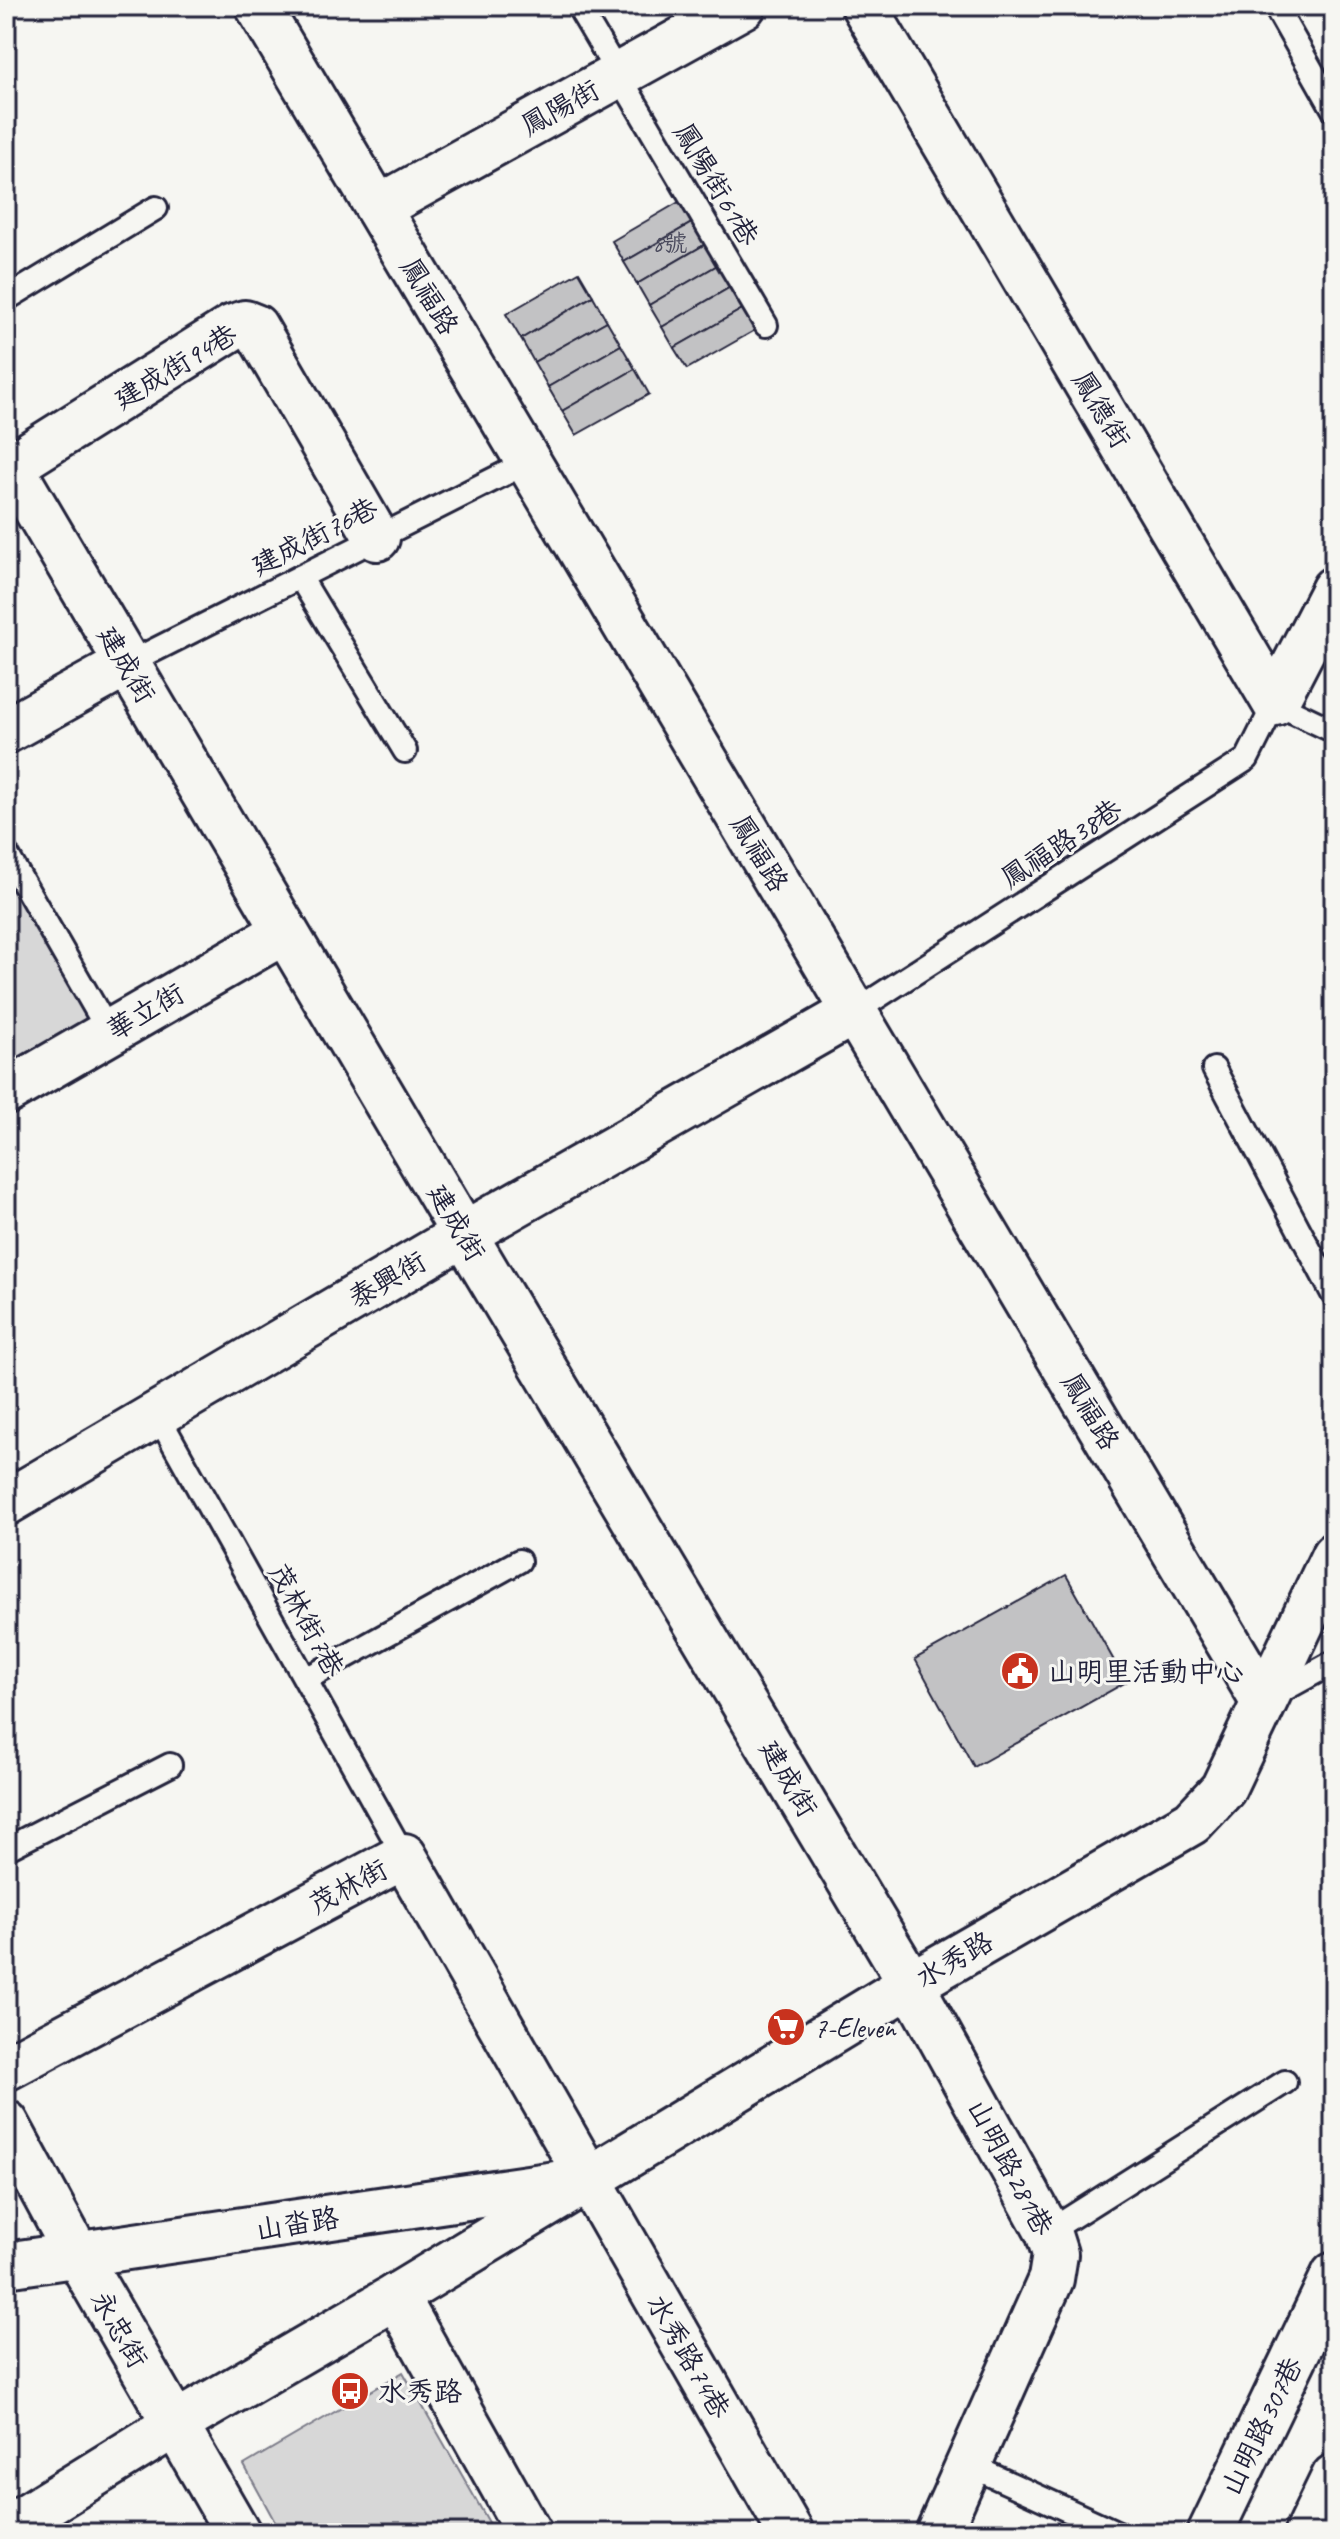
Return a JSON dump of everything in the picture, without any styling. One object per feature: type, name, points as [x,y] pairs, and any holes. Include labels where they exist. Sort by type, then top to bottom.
[{"type":"street","name":"鳳福路","points":[[258,6],[1263,1701]]},
{"type":"street","name":"鳳陽街","points":[[378,208],[743,6]]},
{"type":"street","name":"鳳德街","points":[[864,6],[1275,703]]},
{"type":"street","name":"建成街94巷","points":[[8,462],[233,327],[245,323],[255,327],[377,538]]},
{"type":"street","name":"建成街","points":[[8,462],[911,1984]]},
{"type":"street","points":[[1275,703],[1334,589]]},
{"type":"street","points":[[6,731],[127,664]]},
{"type":"street","name":"華立街","points":[[6,1092],[285,931]]},
{"type":"street","name":"泰興街","points":[[6,1503],[464,1234],[854,1012]]},
{"type":"street","name":"水秀路","points":[[6,2529],[174,2425],[396,2296],[911,1984],[1192,1822],[1223,1789],[1334,1555]]},
{"type":"street","name":"茂林街","points":[[6,2068],[404,1856],[588,2179]]},
{"type":"street","name":"山明路281巷","points":[[911,1984],[1048,2232],[1055,2254],[1051,2279],[938,2533]]},
{"type":"street","name":"永忠街","points":[[6,2123],[78,2256],[238,2533]]},
{"type":"street","name":"山畓路","points":[[6,2265],[588,2179]]},
{"type":"street","name":"水秀路74巷","points":[[588,2179],[791,2533]]},
{"type":"street","name":"山明路307巷","points":[[1210,2533],[1334,2275]]},
{"type":"street","points":[[396,2296],[529,2533]]},
{"type":"street","points":[[1307,2533],[1334,2477]]},
{"type":"lane","name":"鳳陽街61巷","points":[[578,6],[766,325]]},
{"type":"lane","points":[[1275,6],[1334,110]]},
{"type":"lane","points":[[6,299],[156,208]]},
{"type":"lane","name":"建成街76巷","points":[[127,664],[528,462]]},
{"type":"lane","points":[[300,577],[405,751]]},
{"type":"lane","points":[[1275,703],[1334,731]]},
{"type":"lane","name":"鳳福路38巷","points":[[854,1012],[1247,759],[1275,703]]},
{"type":"lane","points":[[6,853],[109,1032]]},
{"type":"lane","points":[[1214,1069],[1334,1296]]},
{"type":"lane","name":"茂林街7巷","points":[[157,1414],[404,1856]]},
{"type":"lane","points":[[306,1679],[519,1561]]},
{"type":"lane","points":[[1263,1701],[1334,1662]]},
{"type":"lane","points":[[6,1849],[170,1765]]},
{"type":"lane","points":[[1048,2232],[1285,2082]]},
{"type":"lane","points":[[969,2465],[1118,2533]]},
{"type":"shaded area","points":[[6,869],[99,1030],[6,1083]]},
{"type":"shaded area","points":[[403,2372],[495,2533],[281,2533],[244,2465]]},
{"type":"building","points":[[684,199],[697,220],[624,262],[612,241]]},
{"type":"building","points":[[697,220],[709,242],[637,284],[624,262]]},
{"type":"building","points":[[709,242],[721,263],[649,305],[637,284]]},
{"type":"building","points":[[721,263],[734,285],[662,327],[649,305]]},
{"type":"building","points":[[579,272],[593,296],[521,339],[506,314]]},
{"type":"building","points":[[734,285],[746,307],[674,348],[662,327]]},
{"type":"building","points":[[593,296],[607,321],[534,362],[521,339]]},
{"type":"building","points":[[746,307],[759,328],[687,369],[674,348]]},
{"type":"building","points":[[607,321],[621,345],[548,387],[534,362]]},
{"type":"building","points":[[621,345],[635,369],[562,411],[548,387]]},
{"type":"building","points":[[635,369],[649,394],[576,435],[562,411]]},
{"type":"building","name":"山明里活動中心","points":[[1066,1575],[1126,1682],[974,1767],[915,1659]]},
{"type":"place","name":"山明里活動中心","points":[[1020,1671]]},
{"type":"place","name":"7-Eleven","points":[[786,2027]]},
{"type":"place","name":"水秀路","points":[[350,2391]]}]
